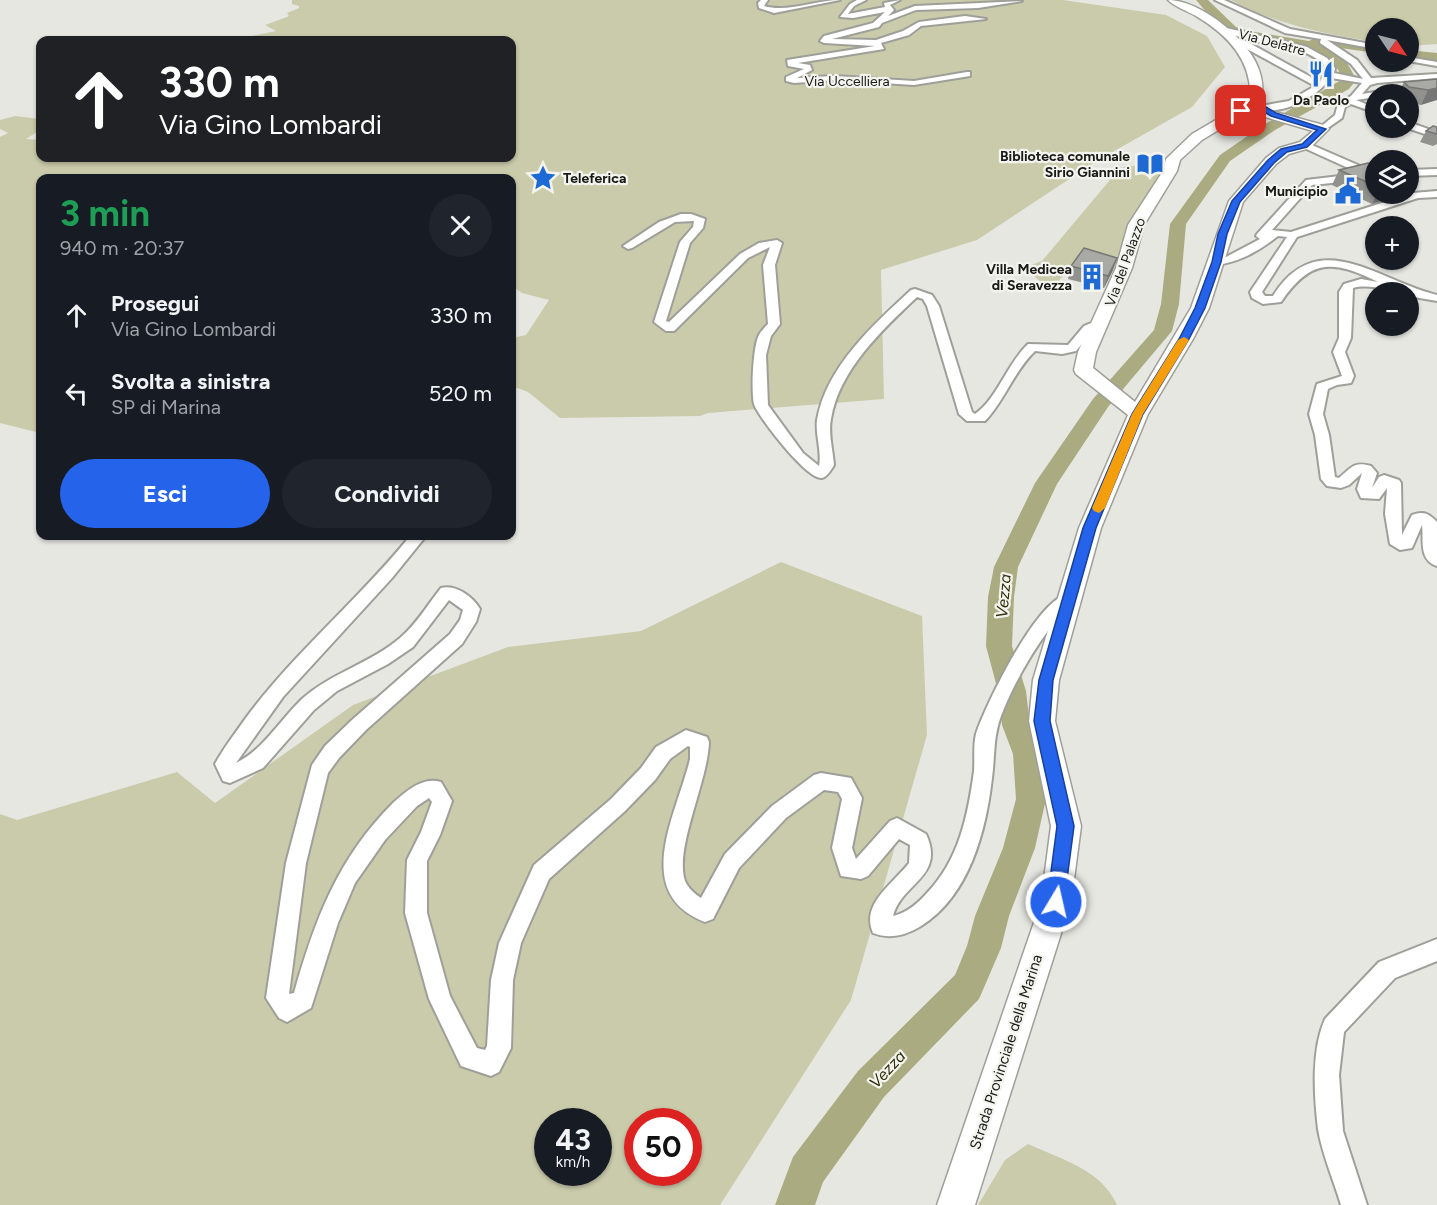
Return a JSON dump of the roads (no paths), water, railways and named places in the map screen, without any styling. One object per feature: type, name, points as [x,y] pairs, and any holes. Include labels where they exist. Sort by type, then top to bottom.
[{"type":"main road","points":[[1173,0],[1187,6],[1225,32],[1254,68],[1259,84],[1260,108],[1322,129],[1305,145]]},
{"type":"main road","name":"Via del Palazzo","points":[[1131,409],[1083,370],[1087,352],[1124,268],[1136,225],[1170,171],[1173,159],[1197,138],[1260,108]]},
{"type":"main road","name":"Strada Provinciale della Marina","points":[[956,1205],[1056,902],[1066,826],[1042,721],[1046,680],[1090,528],[1131,409],[1184,339],[1200,308],[1236,201],[1271,161],[1284,151],[1305,145]]},
{"type":"street","points":[[765,0],[761,3],[761,7],[774,11],[837,0]]},
{"type":"street","points":[[863,0],[852,5],[843,15],[854,17],[865,12],[888,9]]},
{"type":"street","points":[[882,21],[881,17],[890,10],[886,4],[897,0]]},
{"type":"street","points":[[1218,0],[1279,28],[1321,39],[1365,45]]},
{"type":"street","points":[[956,25],[982,19],[965,18],[919,24],[906,33],[876,42],[830,42],[824,39],[876,25],[915,8],[978,6],[1019,1]]},
{"type":"street","points":[[1225,32],[1320,85]]},
{"type":"street","name":"Via Delatre","points":[[1225,32],[1306,50],[1328,64],[1333,76]]},
{"type":"street","points":[[1321,39],[1354,62],[1365,80],[1374,84]]},
{"type":"street","name":"Via Uccelliera","points":[[876,42],[881,47],[790,62],[807,67],[808,70],[789,79],[794,81],[862,78],[914,83],[967,74]]},
{"type":"street","points":[[1331,47],[1365,52]]},
{"type":"street","points":[[1419,52],[1426,53]]},
{"type":"street","points":[[1419,61],[1437,64]]},
{"type":"street","points":[[1260,108],[1275,110],[1333,76],[1365,80],[1437,76]]},
{"type":"street","points":[[1352,99],[1365,80]]},
{"type":"street","points":[[1419,89],[1437,88]]},
{"type":"street","points":[[1322,129],[1340,116],[1341,106],[1352,99],[1365,96]]},
{"type":"street","points":[[1352,99],[1365,106]]},
{"type":"street","points":[[1419,129],[1437,135]]},
{"type":"street","points":[[1305,145],[1365,171]]},
{"type":"street","points":[[1419,173],[1437,172]]},
{"type":"street","points":[[1257,247],[1256,241],[1309,182],[1365,175]]},
{"type":"street","points":[[1419,194],[1437,194]]},
{"type":"street","points":[[1216,262],[1229,260],[1257,247],[1276,232],[1292,235],[1383,204]]},
{"type":"street","points":[[628,246],[671,219],[689,214],[700,219],[698,228],[685,242],[660,322],[670,328],[744,256],[763,245],[777,243],[769,265],[774,324],[765,335],[760,355],[761,405],[798,456],[820,474],[827,465],[824,419],[835,386],[873,333],[915,292],[928,297],[933,306],[954,370],[960,400],[966,414],[972,418],[980,418],[986,412],[998,397],[1020,356],[1032,347],[1062,350],[1072,348],[1088,329],[1101,322]]},
{"type":"street","points":[[1292,235],[1258,288],[1256,296],[1263,300],[1277,300],[1290,281],[1317,264],[1334,262],[1354,266],[1389,282]]},
{"type":"street","points":[[1365,283],[1348,286],[1345,292],[1345,338],[1339,352],[1348,376],[1346,380],[1334,381],[1322,387],[1316,414],[1322,435],[1328,479],[1331,483],[1339,485],[1346,482],[1357,468],[1366,469],[1370,473],[1364,489],[1366,495],[1370,497],[1374,496],[1384,480],[1394,483],[1392,514],[1395,540],[1400,545],[1406,544],[1416,519],[1423,517],[1431,525],[1432,556],[1437,560]]},
{"type":"street","points":[[1419,294],[1437,298]]},
{"type":"street","points":[[414,540],[332,634],[284,682],[225,764],[230,775],[256,762],[308,705],[331,686],[382,659],[406,642],[447,592],[465,601],[472,609],[468,622],[456,639],[359,725],[332,752],[319,771],[296,862],[277,998],[287,1010],[303,1000],[323,929],[355,862],[385,824],[420,791],[434,788],[442,801],[430,835],[417,860],[416,913],[440,999],[469,1058],[491,1064],[499,1048],[502,980],[510,943],[541,872],[618,805],[648,774],[663,753],[686,738],[700,742],[702,754],[681,818],[674,855],[674,879],[684,898],[705,912],[732,861],[779,812],[821,781],[844,784],[852,798],[843,848],[848,869],[861,869],[897,827],[920,840],[923,857],[913,877],[891,896],[883,911],[881,926],[893,928],[920,914],[940,896],[966,854],[982,775],[985,735],[1008,678],[1057,607],[1070,598]]},
{"type":"street","points":[[1354,1205],[1331,1131],[1327,1075],[1333,1027],[1388,970],[1437,950]]},
{"type":"waterway","name":"Vezza","points":[[795,1205],[807,1171],[871,1084],[967,987],[984,948],[992,916],[1019,848],[1031,799],[1028,754],[1016,725],[1012,691],[999,646],[1001,597],[1006,567],[1046,483],[1100,403],[1163,331],[1170,304],[1178,224],[1225,158],[1270,127],[1344,86],[1350,80],[1343,64],[1332,53],[1317,46],[1246,34],[1232,29],[1201,0]]},
{"type":"waterway","points":[[1315,41],[1365,48]]},
{"type":"waterway","points":[[1419,55],[1437,57]]},
{"type":"place","name":"Da Paolo","points":[[1321,74]]},
{"type":"place","name":"Biblioteca comunale Sirio Giannini","points":[[1150,164]]},
{"type":"place","name":"Teleferica","points":[[543,178]]},
{"type":"place","name":"Municipio","points":[[1348,191]]},
{"type":"place","name":"Villa Medicea di Seravezza","points":[[1092,277]]}]
